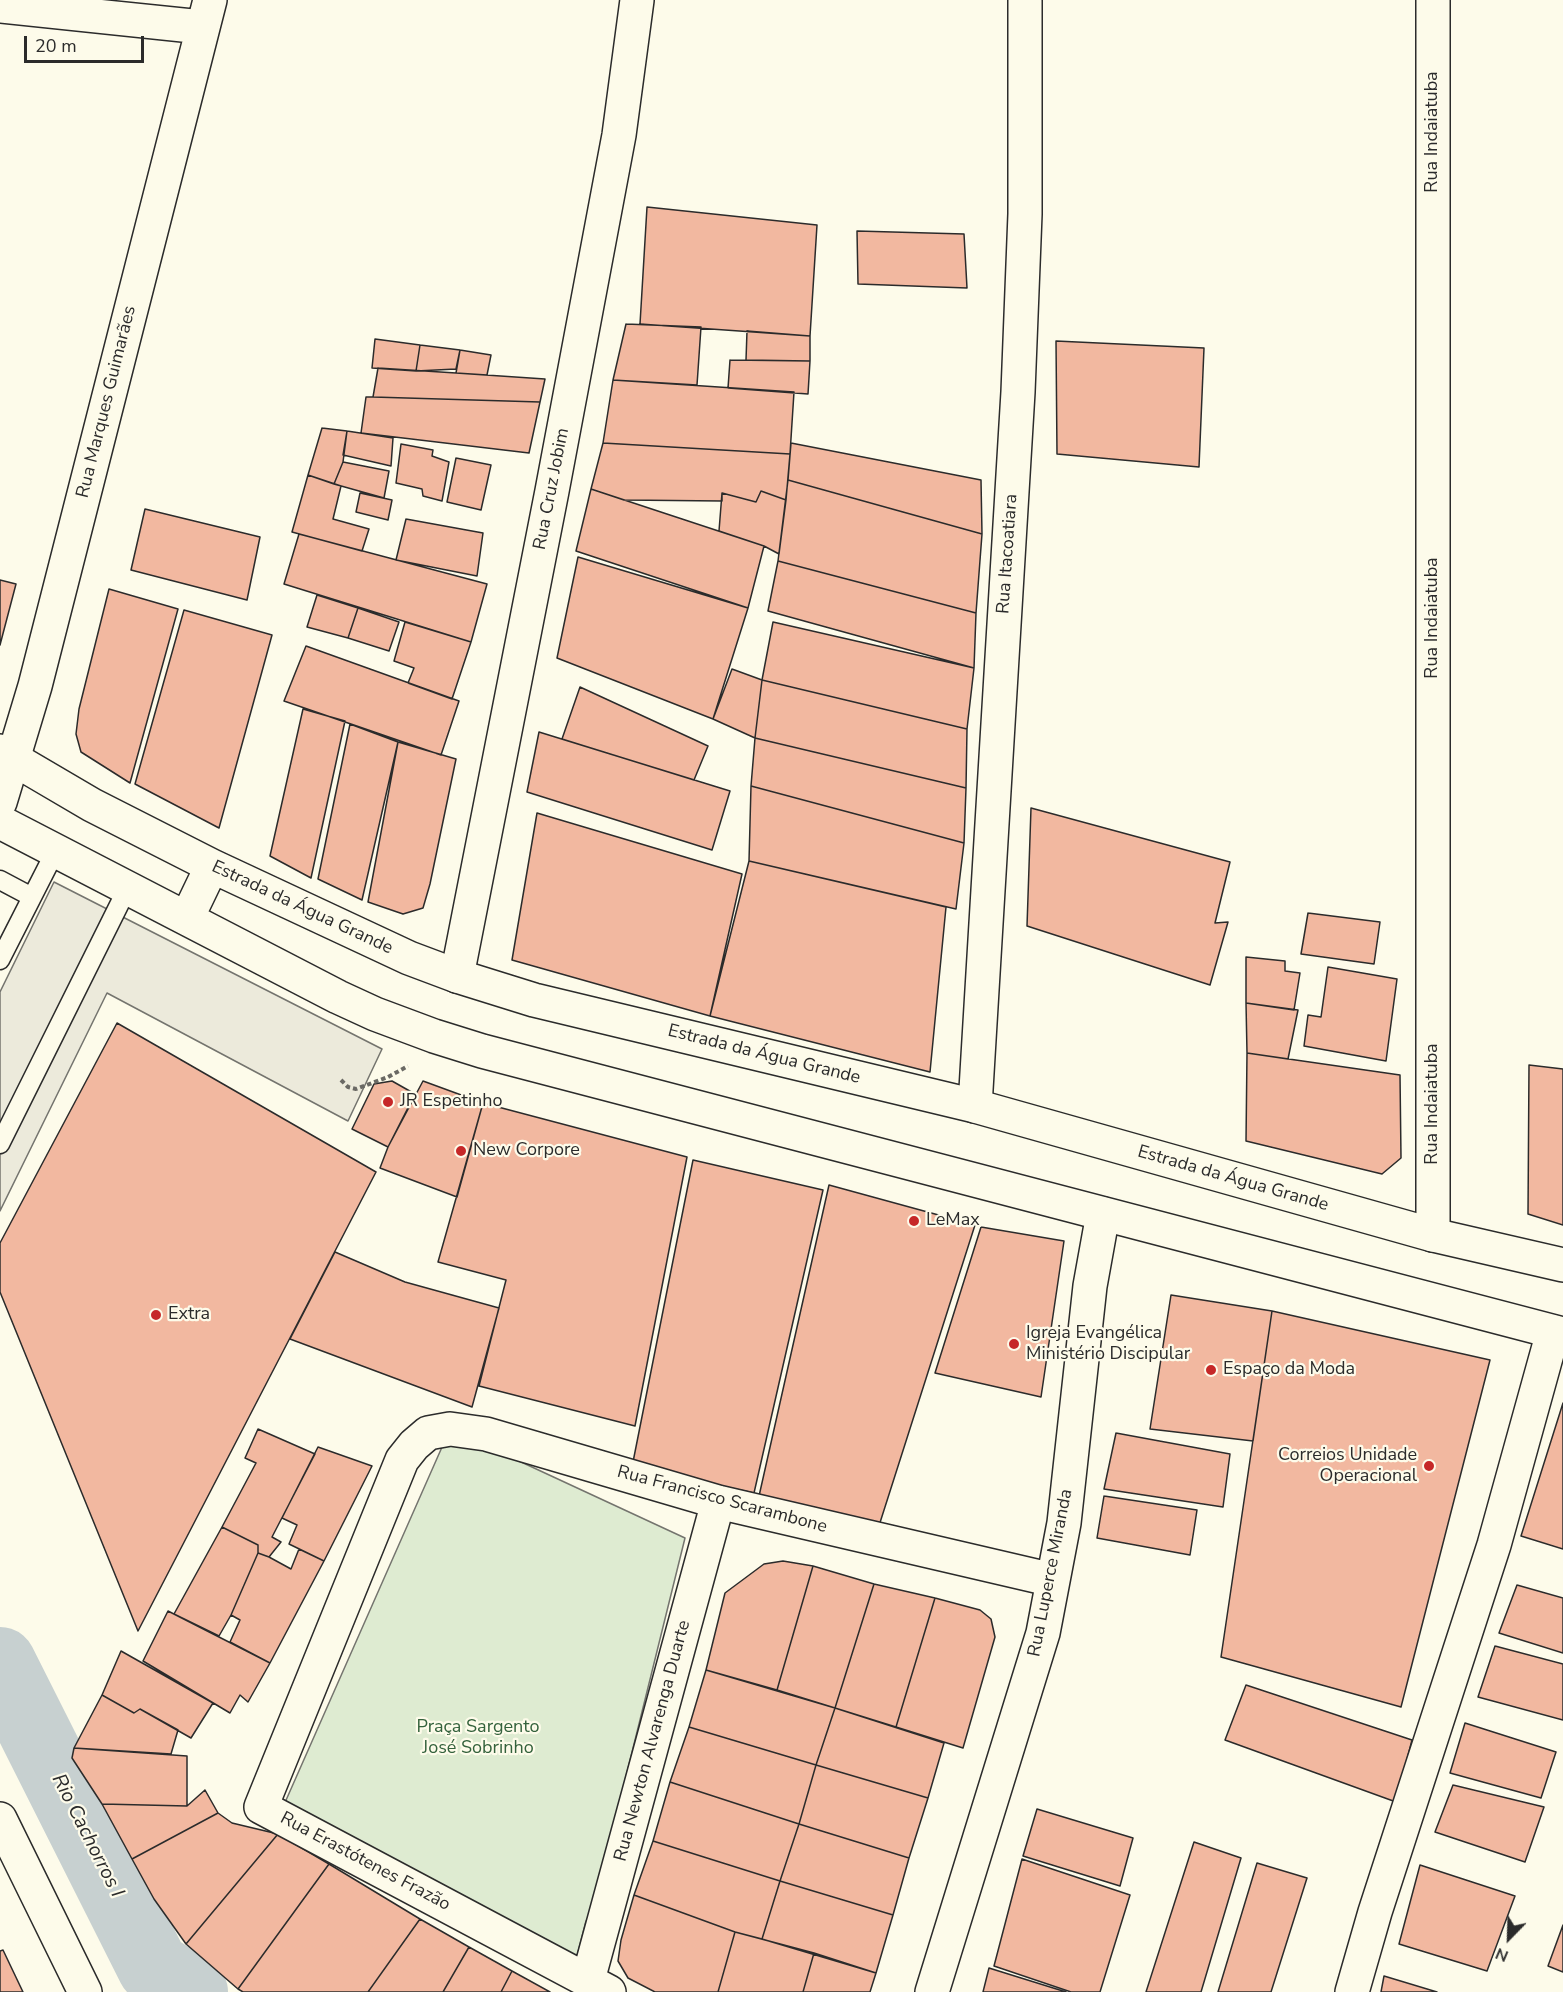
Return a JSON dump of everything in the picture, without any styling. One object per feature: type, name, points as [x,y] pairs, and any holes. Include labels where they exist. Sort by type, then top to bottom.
[{"type":"street","name":"Rua Cruz Jobim","points":[[457,976],[612,170],[638,0]]},
{"type":"street","name":"Rua Indaiatuba","points":[[1433,0],[1433,1235]]},
{"type":"street","name":"Rua Itacoatiara","points":[[975,1106],[1018,392],[1025,214],[1025,1]]},
{"type":"street","points":[[0,6],[206,14]]},
{"type":"street","name":"Rua Marques Guimarães","points":[[0,802],[7,755],[41,663],[206,14]]},
{"type":"street","name":"Estrada da Água Grande","points":[[7,755],[92,806],[212,866],[409,958],[457,976],[534,999],[975,1106],[1433,1235],[1563,1265]]},
{"type":"street","points":[[0,822],[338,997],[375,1014],[434,1036],[482,1051],[1558,1333],[1494,1545],[1375,1912],[1352,1992]]},
{"type":"street","points":[[187,918],[212,866]]},
{"type":"street","name":"Rua Luperce Miranda","points":[[932,1992],[1043,1633],[1064,1523],[1090,1286],[1103,1214]]},
{"type":"street","name":"Rua Francisco Scarambone","points":[[402,1460],[428,1433],[450,1428],[486,1434],[718,1503],[1053,1581]]},
{"type":"street","name":"Rua Erastótenes Frazão","points":[[402,1460],[261,1807],[598,1986]]},
{"type":"street","name":"Rua Newton Alvarenga Duarte","points":[[598,1986],[718,1503]]},
{"type":"street","points":[[0,1819],[85,1992]]},
{"type":"lane","points":[[0,960],[56,850]]},
{"type":"lane","points":[[0,880],[32,897]]},
{"type":"lane","points":[[0,1144],[128,887]]},
{"type":"path","points":[[341,1080],[348,1087],[356,1089],[399,1072],[408,1067],[434,1036]]},
{"type":"green space","name":"Praça Sargento José Sobrinho","points":[[450,1429],[685,1538],[590,1922],[586,1921],[576,1960],[283,1807]]},
{"type":"shaded area","points":[[54,882],[382,1049],[348,1121],[107,993],[0,1211],[0,992]]},
{"type":"building","points":[[647,207],[817,225],[810,336],[640,324]]},
{"type":"building","points":[[857,231],[964,234],[967,288],[858,284]]},
{"type":"building","points":[[626,324],[701,327],[697,385],[613,380]]},
{"type":"building","points":[[747,331],[810,336],[810,361],[746,360]]},
{"type":"building","points":[[375,339],[420,345],[416,371],[372,368]]},
{"type":"building","points":[[1056,341],[1204,348],[1199,467],[1057,454]]},
{"type":"building","points":[[420,345],[460,350],[456,369],[416,371]]},
{"type":"building","points":[[460,350],[491,355],[487,375],[456,373]]},
{"type":"building","points":[[730,360],[810,361],[808,394],[728,388]]},
{"type":"building","points":[[378,368],[545,379],[540,402],[373,397]]},
{"type":"building","points":[[613,380],[794,392],[790,454],[603,443]]},
{"type":"building","points":[[366,397],[540,402],[529,453],[361,433]]},
{"type":"building","points":[[322,428],[347,431],[343,462],[334,484],[308,475]]},
{"type":"building","points":[[347,431],[393,438],[391,466],[343,455]]},
{"type":"building","points":[[603,443],[790,454],[786,500],[761,491],[756,502],[722,493],[722,501],[624,500],[591,489]]},
{"type":"building","points":[[791,443],[981,480],[982,534],[788,480]]},
{"type":"building","points":[[401,444],[433,450],[432,456],[449,462],[442,501],[423,496],[422,489],[396,483]]},
{"type":"building","points":[[456,458],[491,465],[481,510],[447,502]]},
{"type":"building","points":[[343,462],[389,471],[384,498],[334,484]]},
{"type":"building","points":[[308,475],[341,486],[333,519],[369,529],[362,551],[292,532]]},
{"type":"building","points":[[788,480],[982,534],[976,613],[778,561]]},
{"type":"building","points":[[591,489],[764,546],[748,608],[576,551]]},
{"type":"building","points":[[761,491],[786,500],[779,554],[764,546],[719,531],[722,493],[756,502]]},
{"type":"building","points":[[360,493],[392,500],[388,520],[356,512]]},
{"type":"building","points":[[145,509],[260,537],[247,600],[131,570]]},
{"type":"building","points":[[406,519],[483,533],[477,576],[396,560]]},
{"type":"building","points":[[299,534],[487,584],[471,642],[284,584]]},
{"type":"building","points":[[578,557],[748,608],[713,719],[557,658]]},
{"type":"building","points":[[778,561],[976,613],[974,668],[768,611]]},
{"type":"building","points":[[0,580],[16,584],[0,645]]},
{"type":"building","points":[[109,589],[178,609],[130,783],[81,752],[76,734],[79,709]]},
{"type":"building","points":[[317,595],[358,608],[348,638],[307,627]]},
{"type":"building","points":[[358,608],[399,622],[389,651],[348,638]]},
{"type":"building","points":[[184,610],[272,635],[219,828],[135,784]]},
{"type":"building","points":[[405,622],[471,642],[452,699],[408,683],[414,668],[394,661]]},
{"type":"building","points":[[773,622],[974,668],[967,729],[762,680]]},
{"type":"building","points":[[306,646],[459,701],[441,755],[284,701]]},
{"type":"building","points":[[732,669],[762,680],[755,738],[713,719]]},
{"type":"building","points":[[762,680],[967,729],[966,788],[755,738]]},
{"type":"building","points":[[580,687],[708,746],[694,780],[562,739]]},
{"type":"building","points":[[303,709],[345,721],[311,878],[270,856]]},
{"type":"building","points":[[350,724],[398,742],[362,900],[318,879]]},
{"type":"building","points":[[539,732],[730,791],[712,850],[527,792]]},
{"type":"building","points":[[755,738],[966,788],[964,843],[751,786]]},
{"type":"building","points":[[398,742],[456,759],[423,908],[403,914],[368,902]]},
{"type":"building","points":[[751,786],[964,843],[956,909],[749,861]]},
{"type":"building","points":[[1031,808],[1230,862],[1215,923],[1228,922],[1210,985],[1027,926]]},
{"type":"building","points":[[537,813],[742,874],[710,1016],[512,960]]},
{"type":"building","points":[[749,861],[946,907],[930,1072],[710,1016]]},
{"type":"building","points":[[1308,913],[1380,922],[1374,964],[1301,954]]},
{"type":"building","points":[[1246,957],[1285,961],[1285,971],[1300,973],[1294,1010],[1246,1003]]},
{"type":"building","points":[[1328,967],[1397,979],[1386,1061],[1304,1046],[1308,1015],[1321,1017]]},
{"type":"building","points":[[1246,1003],[1298,1010],[1288,1059],[1247,1053]]},
{"type":"building","name":"Extra","points":[[117,1023],[376,1172],[138,1631],[0,1292],[0,1243]]},
{"type":"building","points":[[1247,1053],[1400,1075],[1401,1158],[1382,1174],[1246,1141]]},
{"type":"building","points":[[1529,1065],[1563,1069],[1563,1225],[1528,1214]]},
{"type":"building","points":[[392,1081],[415,1094],[388,1147],[352,1129],[374,1084]]},
{"type":"building","points":[[423,1081],[483,1103],[457,1197],[380,1168],[388,1147]]},
{"type":"building","points":[[483,1103],[687,1157],[635,1426],[479,1386],[506,1280],[438,1262]]},
{"type":"building","points":[[693,1160],[823,1190],[754,1493],[632,1467]]},
{"type":"building","points":[[829,1185],[975,1225],[877,1532],[757,1505]]},
{"type":"building","points":[[981,1227],[1064,1241],[1041,1397],[935,1373]]},
{"type":"building","points":[[335,1252],[405,1282],[499,1308],[472,1407],[290,1339]]},
{"type":"building","name":"Espaço da Moda","points":[[1171,1295],[1272,1311],[1253,1441],[1150,1429]]},
{"type":"building","points":[[1272,1311],[1490,1360],[1401,1707],[1221,1657]]},
{"type":"building","points":[[1563,1403],[1563,1549],[1521,1536]]},
{"type":"building","points":[[258,1429],[315,1454],[272,1537],[281,1542],[269,1557],[258,1553],[258,1545],[222,1527],[256,1463],[245,1458]]},
{"type":"building","points":[[1116,1433],[1230,1454],[1223,1507],[1104,1489]]},
{"type":"building","points":[[318,1447],[372,1466],[324,1561],[289,1544],[297,1525],[282,1518]]},
{"type":"building","points":[[1104,1496],[1197,1510],[1190,1555],[1097,1538]]},
{"type":"building","points":[[222,1527],[258,1545],[258,1553],[231,1615],[219,1636],[174,1614]]},
{"type":"building","points":[[299,1549],[324,1561],[270,1663],[230,1642],[240,1620],[231,1615],[258,1553],[291,1569]]},
{"type":"building","points":[[783,1561],[813,1566],[777,1690],[706,1670],[725,1593],[764,1564]]},
{"type":"building","points":[[813,1566],[874,1584],[835,1708],[777,1690]]},
{"type":"building","points":[[874,1584],[935,1598],[896,1727],[835,1708]]},
{"type":"building","points":[[1517,1585],[1563,1598],[1563,1653],[1499,1633]]},
{"type":"building","points":[[935,1598],[980,1610],[991,1619],[995,1637],[963,1748],[896,1727]]},
{"type":"building","points":[[168,1611],[270,1663],[248,1702],[240,1695],[230,1713],[143,1661]]},
{"type":"building","points":[[1495,1646],[1563,1664],[1563,1720],[1478,1697]]},
{"type":"building","points":[[121,1651],[213,1703],[191,1738],[140,1709],[134,1713],[102,1695]]},
{"type":"building","points":[[706,1670],[835,1708],[816,1765],[689,1727]]},
{"type":"building","points":[[1246,1685],[1412,1740],[1396,1802],[1225,1740]]},
{"type":"building","points":[[102,1695],[134,1713],[140,1709],[178,1730],[171,1754],[74,1748]]},
{"type":"building","points":[[835,1708],[944,1743],[928,1798],[816,1765]]},
{"type":"building","points":[[1465,1723],[1556,1752],[1541,1798],[1450,1773]]},
{"type":"building","points":[[689,1727],[816,1765],[799,1824],[670,1782]]},
{"type":"building","points":[[74,1748],[187,1756],[187,1806],[102,1804],[72,1758]]},
{"type":"building","points":[[816,1765],[928,1798],[909,1858],[799,1824]]},
{"type":"building","points":[[670,1782],[799,1824],[780,1881],[653,1841]]},
{"type":"building","points":[[1453,1785],[1544,1807],[1525,1862],[1435,1832]]},
{"type":"building","points":[[205,1790],[218,1813],[132,1859],[102,1804],[187,1806]]},
{"type":"building","points":[[1037,1809],[1133,1838],[1120,1886],[1023,1856]]},
{"type":"building","points":[[218,1813],[232,1823],[278,1834],[186,1944],[154,1899],[132,1859]]},
{"type":"building","points":[[799,1824],[909,1858],[893,1915],[780,1881]]},
{"type":"building","points":[[278,1834],[329,1864],[238,1989],[186,1944]]},
{"type":"building","points":[[653,1841],[780,1881],[762,1939],[735,1932],[634,1895]]},
{"type":"building","points":[[1194,1842],[1241,1858],[1201,1992],[1146,1992]]},
{"type":"building","points":[[1022,1859],[1130,1895],[1100,1992],[1071,1992],[994,1966]]},
{"type":"building","points":[[1257,1863],[1307,1878],[1271,1992],[1218,1992]]},
{"type":"building","points":[[329,1864],[420,1919],[368,1992],[243,1992],[238,1989]]},
{"type":"building","points":[[1420,1865],[1515,1896],[1487,1971],[1399,1944]]},
{"type":"building","points":[[780,1881],[893,1915],[876,1973],[762,1939]]},
{"type":"building","points":[[634,1895],[735,1932],[718,1992],[655,1992],[628,1978],[618,1961],[621,1940]]},
{"type":"building","points":[[420,1919],[469,1947],[443,1992],[368,1992]]},
{"type":"building","points":[[1563,1925],[1563,1972],[1548,1966]]},
{"type":"building","points":[[735,1932],[814,1953],[803,1992],[718,1992]]},
{"type":"building","points":[[469,1947],[512,1971],[501,1992],[443,1992]]},
{"type":"building","points":[[3,1950],[23,1992],[0,1992],[0,1951]]},
{"type":"building","points":[[814,1953],[876,1973],[870,1992],[803,1992]]},
{"type":"building","points":[[989,1968],[1066,1992],[983,1992]]},
{"type":"building","points":[[512,1971],[550,1992],[501,1992]]},
{"type":"building","points":[[1384,1976],[1437,1992],[1381,1992]]},
{"type":"waterway","name":"Rio Cachorros I","points":[[0,1663],[153,1967],[192,1992]]},
{"type":"place","name":"JR Espetinho","points":[[388,1102]]},
{"type":"place","name":"New Corpore","points":[[461,1151]]},
{"type":"place","name":"LeMax","points":[[914,1221]]},
{"type":"place","name":"Extra","points":[[156,1315]]},
{"type":"place","name":"Igreja Evangélica Ministério Discipular","points":[[1014,1344]]},
{"type":"place","name":"Espaço da Moda","points":[[1211,1370]]},
{"type":"place","name":"Correios Unidade Operacional","points":[[1429,1466]]}]
